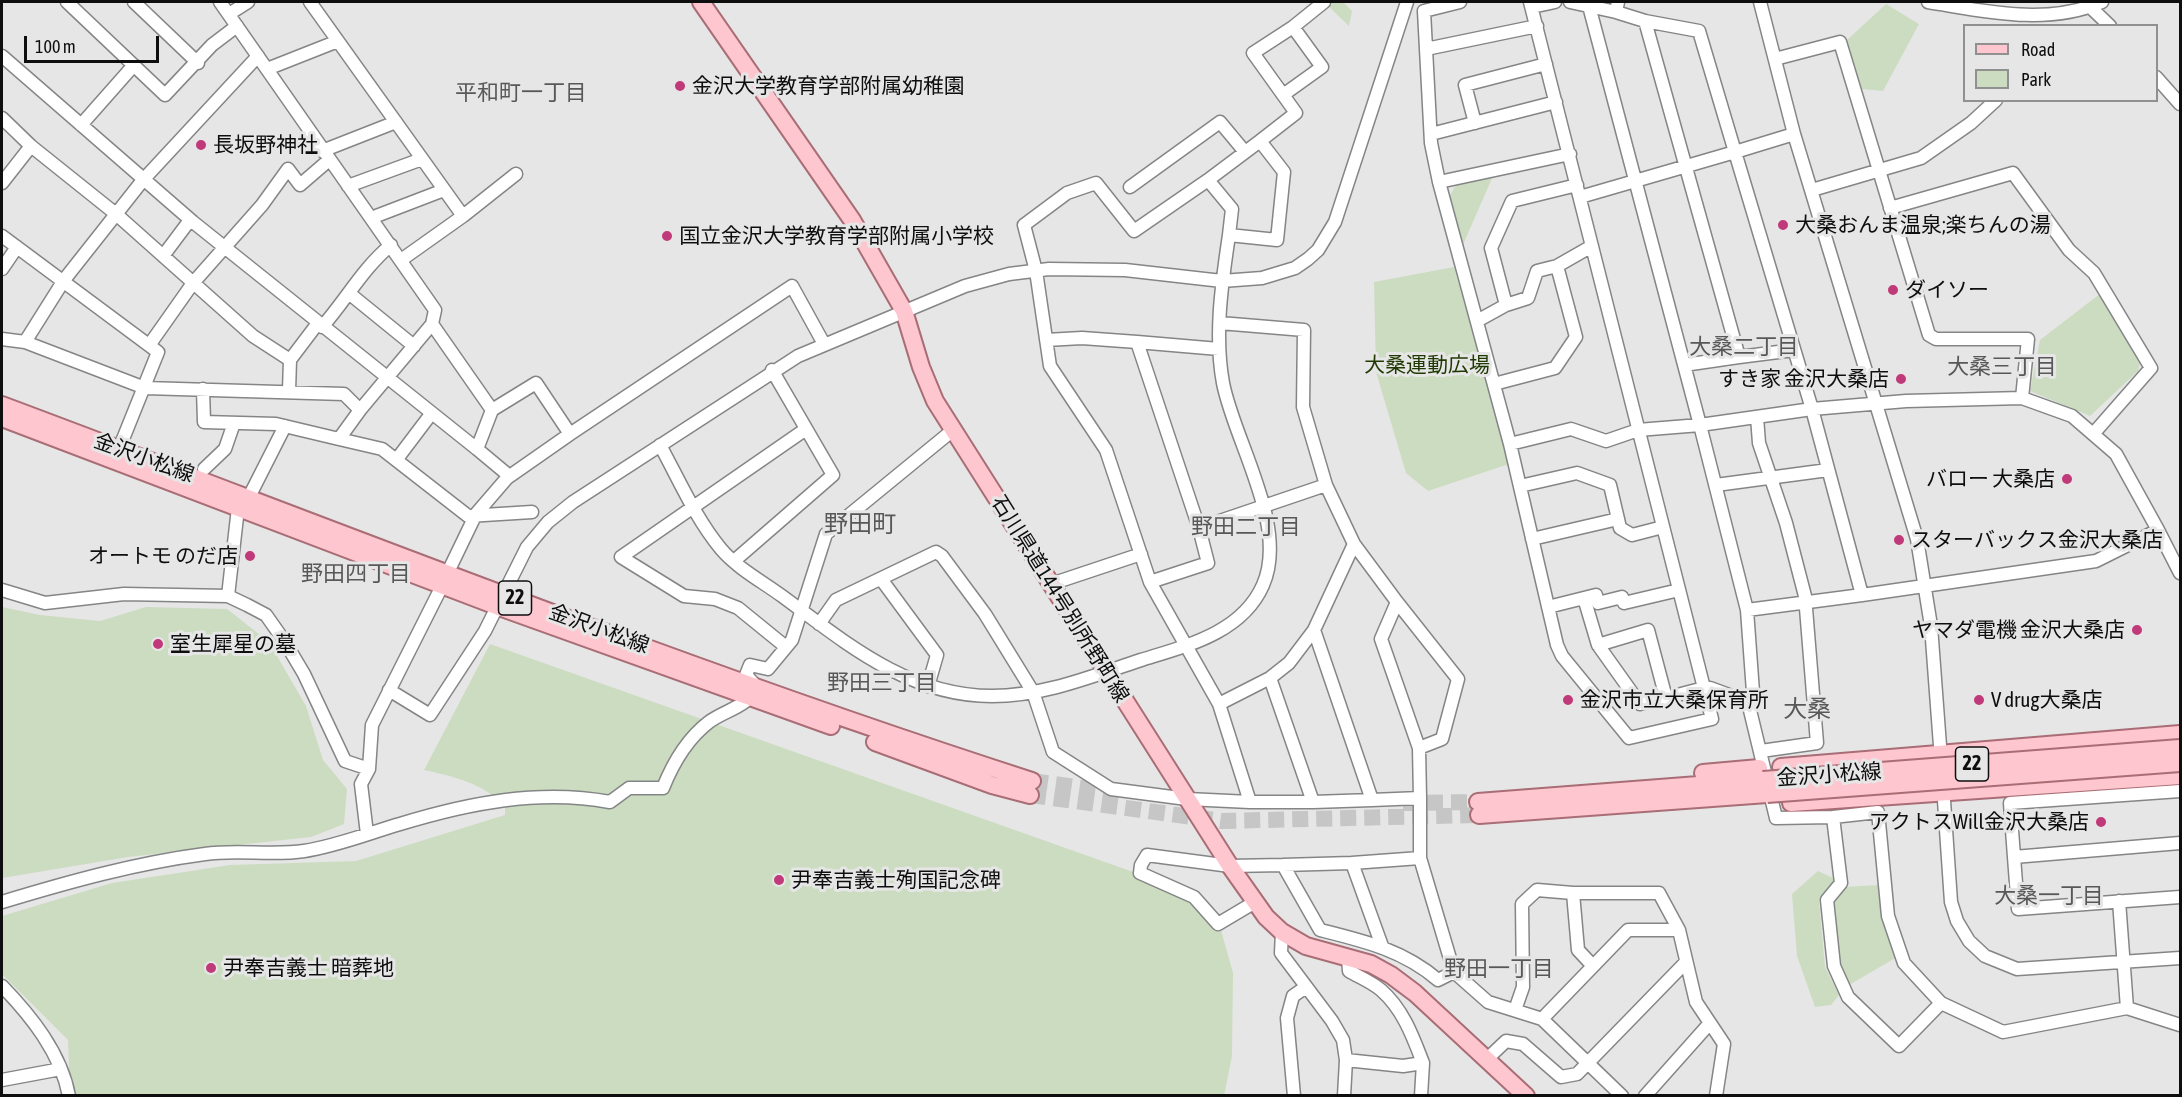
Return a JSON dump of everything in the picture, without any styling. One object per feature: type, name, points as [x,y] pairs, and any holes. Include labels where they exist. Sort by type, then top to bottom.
[{"type":"main road","name":"石川県道144号別所野町線","points":[[701,2],[852,220],[904,311],[921,367],[935,400],[1187,799],[1266,917],[1282,932],[1306,946],[1371,964],[1391,975],[1488,1058],[1526,1095]]},
{"type":"main road","name":"金沢小松線","points":[[2,405],[119,449],[243,502]]},
{"type":"main road","name":"金沢小松線","points":[[2,418],[243,502],[992,784],[1031,788]]},
{"type":"main road","name":"22","points":[[2181,736],[1781,767],[1765,787],[1791,803],[2181,775]]},
{"type":"main road","name":"金沢小松線","points":[[2181,748],[1765,787],[1522,813],[1478,808],[1536,797],[1765,787],[2181,763]]},
{"type":"street","points":[[67,2],[165,95],[198,63],[212,45],[237,26]]},
{"type":"street","points":[[134,2],[198,63]]},
{"type":"street","points":[[220,2],[435,310],[432,324],[360,410],[339,439]]},
{"type":"street","points":[[229,14],[248,2]]},
{"type":"street","points":[[310,2],[463,216]]},
{"type":"street","points":[[1250,802],[1219,704],[1184,646],[1150,582],[1106,450],[1050,366],[1036,271],[1024,225],[1067,193],[1096,183],[1134,231],[1208,180],[1296,112],[1253,53],[1293,27],[1324,2]]},
{"type":"street","points":[[389,690],[430,715],[501,600],[527,548],[548,522],[573,502],[772,370],[824,344],[965,286],[1009,274],[1036,271],[1125,270],[1222,281],[1262,278],[1294,268],[1318,250],[1335,222],[1407,2]]},
{"type":"street","points":[[1460,2],[1424,11],[1431,134],[1439,182],[1510,444],[1557,645],[1562,656],[1629,738],[1712,719],[1531,4],[1555,2]]},
{"type":"street","points":[[1570,2],[1589,6],[1617,7],[1646,21],[1699,32],[1812,409],[1862,595]]},
{"type":"street","points":[[1760,2],[1794,134],[1917,539],[1926,585],[1951,902],[1957,921],[1969,942],[1985,956],[2017,969],[2181,958]]},
{"type":"street","points":[[1928,2],[2013,15],[2064,11],[2093,3],[2109,24]]},
{"type":"street","points":[[1589,6],[1748,610],[1753,692],[1748,702],[1776,818],[1833,817],[1878,812],[1888,916],[1904,963],[1941,1003],[2002,1032],[2127,1008],[2181,1025]]},
{"type":"street","points":[[2064,11],[2064,24]]},
{"type":"street","points":[[1646,21],[1739,357]]},
{"type":"street","points":[[1426,50],[1537,26]]},
{"type":"street","points":[[1283,95],[1322,67],[1293,27]]},
{"type":"street","points":[[267,69],[338,41]]},
{"type":"street","points":[[1775,59],[1840,42],[1929,336],[1936,339],[2028,339],[2022,398]]},
{"type":"street","points":[[2,56],[190,220],[386,379],[477,449],[507,474],[507,478]]},
{"type":"street","points":[[25,342],[64,280],[143,180],[258,56]]},
{"type":"street","points":[[1475,123],[1465,86],[1546,64]]},
{"type":"street","points":[[81,125],[134,65]]},
{"type":"street","points":[[2158,78],[2181,104]]},
{"type":"street","points":[[1431,134],[1556,102]]},
{"type":"street","points":[[1812,190],[1921,158],[1937,149],[1994,102]]},
{"type":"street","points":[[2,118],[31,146],[116,214],[252,336],[290,360]]},
{"type":"street","points":[[150,344],[193,283],[262,205],[288,169],[300,185],[326,156],[396,122]]},
{"type":"street","points":[[1130,187],[1220,122],[1245,152]]},
{"type":"street","points":[[1506,305],[1491,248],[1512,201],[1635,181],[1794,134]]},
{"type":"street","points":[[1229,235],[1277,240],[1284,172],[1260,141]]},
{"type":"street","points":[[2,183],[31,146]]},
{"type":"street","points":[[1439,182],[1570,154]]},
{"type":"street","points":[[348,186],[422,159]]},
{"type":"street","points":[[1890,208],[2013,173],[2069,250],[2094,273],[2151,368],[2094,433]]},
{"type":"street","points":[[401,260],[463,216],[516,174]]},
{"type":"street","points":[[660,445],[707,532],[724,553],[819,624],[879,664],[928,686],[971,695],[1034,692],[1201,642],[1230,624],[1249,608],[1263,584],[1269,563],[1269,535],[1223,385],[1219,349],[1222,281],[1232,209],[1208,180]]},
{"type":"street","points":[[371,218],[444,190]]},
{"type":"street","points":[[163,256],[190,220]]},
{"type":"street","points":[[2,236],[158,352],[119,449]]},
{"type":"street","points":[[289,391],[290,360],[350,294],[353,285],[366,273],[373,260],[390,245]]},
{"type":"street","points":[[1477,321],[1506,305],[1528,298],[1537,271],[1557,266],[1592,246]]},
{"type":"street","points":[[2,269],[17,247]]},
{"type":"street","points":[[1494,384],[1555,368],[1576,337],[1557,266]]},
{"type":"street","points":[[367,834],[361,784],[369,769],[372,725],[476,514],[507,478],[792,286],[824,344]]},
{"type":"street","points":[[350,294],[414,346]]},
{"type":"street","points":[[1220,323],[1304,330],[1303,407],[1326,485],[1354,544],[1458,679],[1442,739],[1419,748]]},
{"type":"street","points":[[432,324],[492,410]]},
{"type":"street","points":[[1046,340],[1082,338],[1219,349]]},
{"type":"street","points":[[2,339],[25,342],[145,388],[344,394],[360,410]]},
{"type":"street","points":[[1137,342],[1199,528],[1208,563],[1150,582]]},
{"type":"street","points":[[1684,365],[1794,350]]},
{"type":"street","points":[[734,561],[832,475],[772,370]]},
{"type":"street","points":[[477,449],[492,410],[536,383],[570,434]]},
{"type":"street","points":[[203,389],[204,423],[285,426],[381,449],[397,459],[468,516],[532,512]]},
{"type":"street","points":[[1510,444],[1571,429],[1606,441],[1638,430],[1700,425],[1812,409],[2022,398],[2072,416],[2116,454],[2181,573]]},
{"type":"street","points":[[397,459],[431,414]]},
{"type":"street","points":[[1757,417],[1759,443],[1786,523],[1806,602],[1817,743],[1761,751]]},
{"type":"street","points":[[204,469],[225,449],[234,423]]},
{"type":"street","points":[[228,596],[243,502],[285,426]]},
{"type":"street","points":[[786,647],[738,608],[715,599],[684,596],[621,557],[806,429]]},
{"type":"street","points":[[2,902],[110,872],[204,854],[302,851],[481,803],[527,797],[576,797],[610,802],[629,788],[663,788],[692,736],[754,693],[746,675],[750,664],[768,669],[792,640],[800,609],[826,534],[953,430]]},
{"type":"street","points":[[1716,485],[1769,476],[1828,470]]},
{"type":"street","points":[[1520,486],[1577,473],[1610,485],[1620,528],[1632,535],[1663,527]]},
{"type":"street","points":[[1199,528],[1326,485]]},
{"type":"street","points":[[1532,539],[1618,519]]},
{"type":"street","points":[[1748,610],[2096,561],[2158,530]]},
{"type":"street","points":[[1219,704],[1270,678],[1289,663],[1314,630],[1354,544]]},
{"type":"street","points":[[819,624],[836,600],[936,552],[942,556],[986,614],[1034,692],[1053,752],[1111,789],[1187,799],[1250,802],[1420,798]]},
{"type":"street","points":[[1051,584],[1141,554]]},
{"type":"street","points":[[881,579],[937,655],[928,686]]},
{"type":"street","points":[[2,590],[45,603],[124,594],[228,596],[266,615],[304,674],[345,761],[369,769]]},
{"type":"street","points":[[1548,607],[1596,595],[1598,603],[1622,597],[1624,603],[1679,590]]},
{"type":"street","points":[[1584,598],[1598,645],[1640,704],[1704,688],[1710,688],[1748,702]]},
{"type":"street","points":[[1397,602],[1381,639],[1419,748],[1420,858],[1454,972],[1488,1002],[1542,1019],[1622,1095]]},
{"type":"street","points":[[1314,630],[1372,800]]},
{"type":"street","points":[[1598,645],[1648,630],[1666,698]]},
{"type":"street","points":[[1270,678],[1313,802]]},
{"type":"street","points":[[2181,791],[2010,803],[2018,909],[2181,897]]},
{"type":"street","points":[[1833,817],[1841,883],[1827,900],[1834,966],[1848,997],[1899,1046],[1941,1003]]},
{"type":"street","points":[[2014,857],[2181,843]]},
{"type":"street","points":[[1255,902],[1218,924],[1194,897],[1140,873],[1141,865],[1147,855],[1230,866],[1352,863],[1420,858]]},
{"type":"street","points":[[1352,863],[1382,946]]},
{"type":"street","points":[[1283,865],[1320,930],[1382,946],[1418,963],[1438,981],[1454,972]]},
{"type":"street","points":[[1515,1010],[1524,987],[1522,904],[1537,890],[1573,893],[1659,893],[1679,930],[1696,1002],[1724,1044],[1716,1095]]},
{"type":"street","points":[[1573,893],[1578,950],[1593,966]]},
{"type":"street","points":[[2119,901],[2127,1008]]},
{"type":"street","points":[[1542,1019],[1628,930],[1679,930]]},
{"type":"street","points":[[1282,932],[1281,953],[1332,1021],[1343,1040],[1346,1060],[1344,1095]]},
{"type":"street","points":[[1348,958],[1349,970],[1380,989],[1396,1006],[1415,1041],[1423,1063],[1421,1095]]},
{"type":"street","points":[[1488,1058],[1506,1041],[1523,1044],[1561,1077],[1577,1074],[1686,962]]},
{"type":"street","points":[[2,986],[44,1037],[61,1070],[69,1095]]},
{"type":"street","points":[[1294,1095],[1287,1018],[1293,996],[1306,987]]},
{"type":"street","points":[[1645,1095],[1710,1023]]},
{"type":"street","points":[[1346,1060],[1403,1066],[1423,1063]]},
{"type":"street","points":[[2,1080],[61,1070]]},
{"type":"green space","points":[[1324,2],[1343,2],[1352,11],[1349,26]]},
{"type":"green space","points":[[1886,4],[1919,24],[1883,91],[1862,89],[1847,40]]},
{"type":"green space","points":[[1493,176],[1462,247],[1449,197],[1457,183]]},
{"type":"green space","name":"大桑運動広場","points":[[1454,267],[1509,464],[1428,491],[1406,473],[1376,372],[1374,282]]},
{"type":"green space","points":[[2101,293],[2140,363],[2138,371],[2090,416],[2030,391],[2040,340]]},
{"type":"green space","points":[[2,607],[40,615],[100,621],[146,607],[227,609],[269,642],[306,706],[323,760],[347,789],[344,824],[311,837],[128,857],[2,878]]},
{"type":"green space","points":[[490,644],[1153,879],[1168,892],[1216,912],[1233,973],[1232,1056],[1224,1096],[70,1095],[68,1040],[2,974],[2,916],[112,883],[230,865],[356,861],[505,815],[505,806],[477,786],[457,778],[424,770]]},
{"type":"green space","points":[[1818,871],[1833,878],[1833,885],[1819,901],[1825,967],[1839,995],[1831,1005],[1815,1007],[1797,956],[1792,894]]},
{"type":"green space","points":[[1879,885],[1883,918],[1897,957],[1844,988],[1828,907],[1844,887]]},
{"type":"tunnel","points":[[1032,781],[1126,794]]},
{"type":"tunnel","points":[[1030,795],[1222,821],[1479,815]]},
{"type":"tunnel","points":[[1403,803],[1478,802]]},
{"type":"place","name":"金沢大学教育学部附属幼稚園","points":[[680,86]]},
{"type":"place","name":"長坂野神社","points":[[201,145]]},
{"type":"place","name":"大桑おんま温泉;楽ちんの湯","points":[[1783,225]]},
{"type":"place","name":"国立金沢大学教育学部附属小学校","points":[[667,236]]},
{"type":"place","name":"ダイソー","points":[[1893,290]]},
{"type":"place","name":"すき家 金沢大桑店","points":[[1901,379]]},
{"type":"place","name":"バロー 大桑店","points":[[2067,479]]},
{"type":"place","name":"スターバックス金沢大桑店","points":[[1899,540]]},
{"type":"place","name":"オートモ のだ店","points":[[250,556]]},
{"type":"place","name":"ヤマダ電機 金沢大桑店","points":[[2137,630]]},
{"type":"place","name":"室生犀星の墓","points":[[158,644]]},
{"type":"place","name":"金沢市立大桑保育所","points":[[1568,700]]},
{"type":"place","name":"V drug大桑店","points":[[1979,700]]},
{"type":"place","name":"アクトスWill金沢大桑店","points":[[2101,822]]},
{"type":"place","name":"尹奉吉義士殉国記念碑","points":[[779,880]]},
{"type":"place","name":"尹奉吉義士 暗葬地","points":[[211,968]]},
{"type":"district","name":"平和町一丁目","points":[[521,93]]},
{"type":"district","name":"大桑二丁目","points":[[1744,347]]},
{"type":"district","name":"大桑三丁目","points":[[2002,367]]},
{"type":"district","name":"野田町","points":[[860,524]]},
{"type":"district","name":"野田二丁目","points":[[1246,527]]},
{"type":"district","name":"野田四丁目","points":[[356,574]]},
{"type":"district","name":"野田三丁目","points":[[882,683]]},
{"type":"district","name":"大桑","points":[[1807,709]]},
{"type":"district","name":"大桑一丁目","points":[[2049,896]]},
{"type":"district","name":"野田一丁目","points":[[1499,969]]}]
